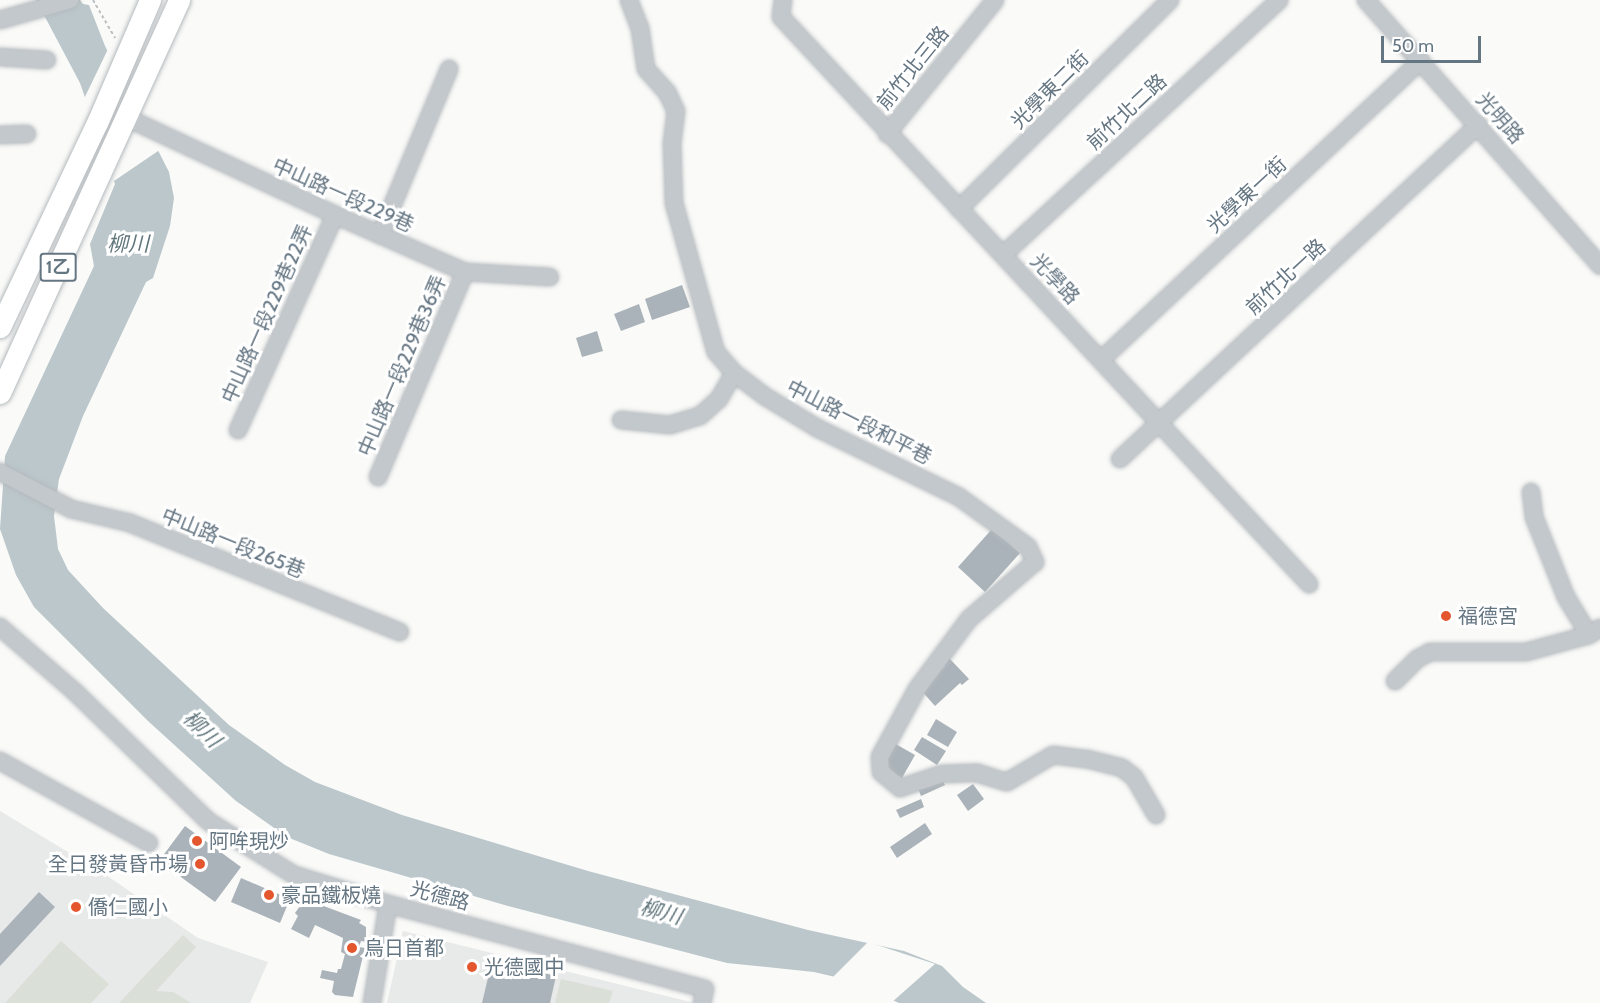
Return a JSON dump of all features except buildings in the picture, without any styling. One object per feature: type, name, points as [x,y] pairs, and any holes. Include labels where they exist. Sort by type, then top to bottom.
[{"type":"main road","name":"1乙","points":[[0,327],[97,123],[150,0]]},
{"type":"main road","name":"1乙","points":[[0,393],[142,87],[179,0]]},
{"type":"street","points":[[0,20],[17,7],[69,0]]},
{"type":"street","name":"中山路一段和平巷","points":[[629,0],[640,28],[646,69],[667,92],[676,111],[672,143],[674,203],[717,352],[734,373],[766,397],[817,428],[959,497],[1028,547],[1035,562],[969,619],[917,689],[880,757],[881,772],[900,788],[942,774],[977,773],[1007,782],[1053,755],[1087,759],[1122,768],[1134,777],[1156,815]]},
{"type":"street","name":"光學路","points":[[783,0],[781,17],[887,134],[1003,255],[1309,585]]},
{"type":"street","name":"前竹北三路","points":[[887,134],[995,0]]},
{"type":"street","name":"光學東二街","points":[[959,209],[1170,0]]},
{"type":"street","name":"前竹北二路","points":[[1003,255],[1279,0]]},
{"type":"street","name":"光明路","points":[[1366,0],[1600,265]]},
{"type":"street","points":[[0,57],[46,60]]},
{"type":"street","name":"光學東一街","points":[[1101,360],[1421,61]]},
{"type":"street","points":[[380,235],[449,69]]},
{"type":"street","name":"中山路一段229巷","points":[[127,118],[335,215],[465,272],[550,277]]},
{"type":"street","name":"前竹北一路","points":[[1120,459],[1478,125]]},
{"type":"street","points":[[0,135],[27,134]]},
{"type":"street","name":"中山路一段229巷22弄","points":[[238,430],[335,215]]},
{"type":"street","name":"中山路一段229巷36弄","points":[[378,477],[465,272]]},
{"type":"street","points":[[621,420],[670,425],[700,416],[719,399],[734,373]]},
{"type":"street","name":"中山路一段265巷","points":[[0,472],[71,509],[130,523],[400,632]]},
{"type":"street","points":[[1395,681],[1417,659],[1431,652],[1526,652],[1595,632],[1566,597],[1534,517],[1531,492]]},
{"type":"street","name":"光德路","points":[[0,627],[75,693],[208,821],[294,875],[704,996]]},
{"type":"street","points":[[0,761],[149,843]]},
{"type":"street","points":[[372,1003],[387,904]]},
{"type":"path","points":[[93,0],[125,57]]},
{"type":"shaded area","name":"僑仁國小","points":[[0,811],[106,875],[198,938],[268,962],[250,1003],[0,1003]]},
{"type":"shaded area","name":"光德國中","points":[[403,931],[695,1003],[387,1003]]},
{"type":"shaded area","points":[[183,935],[196,947],[156,991],[173,992],[191,1003],[119,1003]]},
{"type":"shaded area","points":[[61,941],[109,984],[91,1003],[5,1003]]},
{"type":"shaded area","points":[[561,979],[613,991],[609,1003],[555,1003]]},
{"type":"water","name":"柳川","points":[[36,0],[80,0],[83,4],[89,5],[105,46],[169,172],[174,198],[170,226],[153,278],[146,282],[83,416],[59,479],[54,516],[58,549],[68,570],[103,608],[229,725],[285,765],[315,782],[402,815],[588,871],[808,930],[904,951],[942,966],[963,987],[986,1003],[899,1003],[844,979],[814,972],[727,963],[508,906],[329,854],[287,837],[236,801],[148,721],[34,607],[16,575],[0,529],[5,456],[94,266],[90,244],[115,184],[80,83]]},
{"type":"pier","points":[[109,47],[161,149],[114,181],[83,101]]},
{"type":"pier","points":[[868,942],[935,964],[891,1003],[831,979]]},
{"type":"place","name":"福德宮","points":[[1446,616]]},
{"type":"place","name":"阿哞現炒","points":[[197,841]]},
{"type":"place","name":"全日發黃昏市場","points":[[200,864]]},
{"type":"place","name":"豪品鐵板燒","points":[[269,895]]},
{"type":"place","name":"僑仁國小","points":[[76,907]]},
{"type":"place","name":"烏日首都","points":[[352,948]]},
{"type":"place","name":"光德國中","points":[[472,967]]}]
